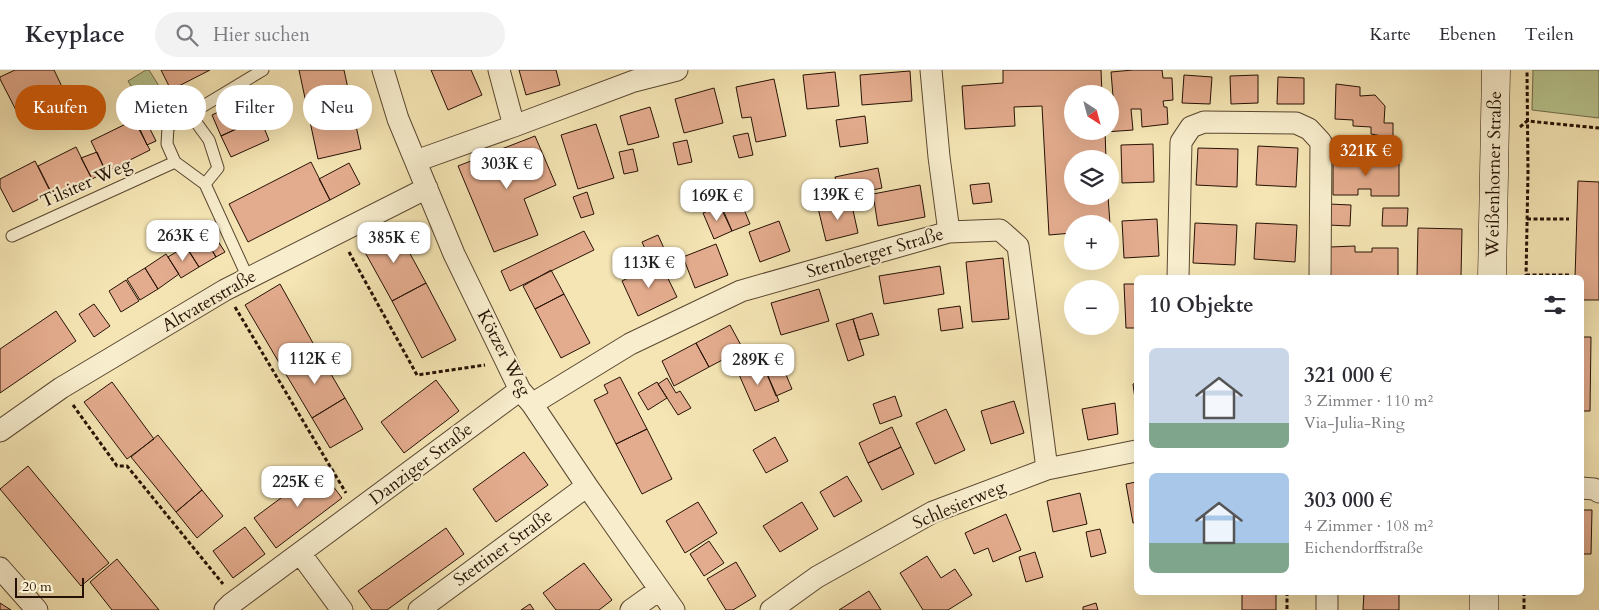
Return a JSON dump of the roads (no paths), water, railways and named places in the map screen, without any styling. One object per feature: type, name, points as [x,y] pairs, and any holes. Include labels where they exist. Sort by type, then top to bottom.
[{"type":"main road","name":"Weißenhorner Straße","points":[[1492,275],[1496,70]]},
{"type":"main road","points":[[1484,595],[1484,610]]},
{"type":"street","name":"Kötzer Weg","points":[[384,70],[398,119],[454,254],[506,362],[526,397],[674,610]]},
{"type":"street","points":[[499,70],[514,126]]},
{"type":"street","points":[[416,161],[634,81],[677,70]]},
{"type":"street","points":[[931,70],[939,157],[949,232]]},
{"type":"street","points":[[1178,275],[1181,142],[1191,128],[1204,122],[1296,123],[1309,129],[1321,142],[1320,275]]},
{"type":"street","name":"Altvaterstraße","points":[[0,431],[61,388],[225,290],[338,231],[427,188]]},
{"type":"street","name":"Sternberger Straße","points":[[526,397],[630,344],[741,291],[949,232],[1000,230],[1018,246],[1047,469]]},
{"type":"street","name":"Danziger Straße","points":[[231,605],[357,511],[526,397]]},
{"type":"street","name":"Schlesierweg","points":[[771,610],[817,577],[933,512],[1047,469],[1134,451]]},
{"type":"street","name":"Stettiner Straße","points":[[419,610],[587,486]]},
{"type":"street","points":[[1584,488],[1594,489],[1599,492]]},
{"type":"street","points":[[300,553],[342,610]]},
{"type":"street","points":[[0,568],[37,610]]},
{"type":"street","points":[[632,610],[659,590]]},
{"type":"street","points":[[1327,595],[1327,610]]},
{"type":"lane","points":[[206,104],[264,70]]},
{"type":"lane","points":[[168,130],[167,144],[174,162],[205,184],[248,278]]},
{"type":"lane","points":[[202,130],[209,140],[218,168],[205,184]]},
{"type":"lane","name":"Tilsiter Weg","points":[[12,236],[174,162]]}]
